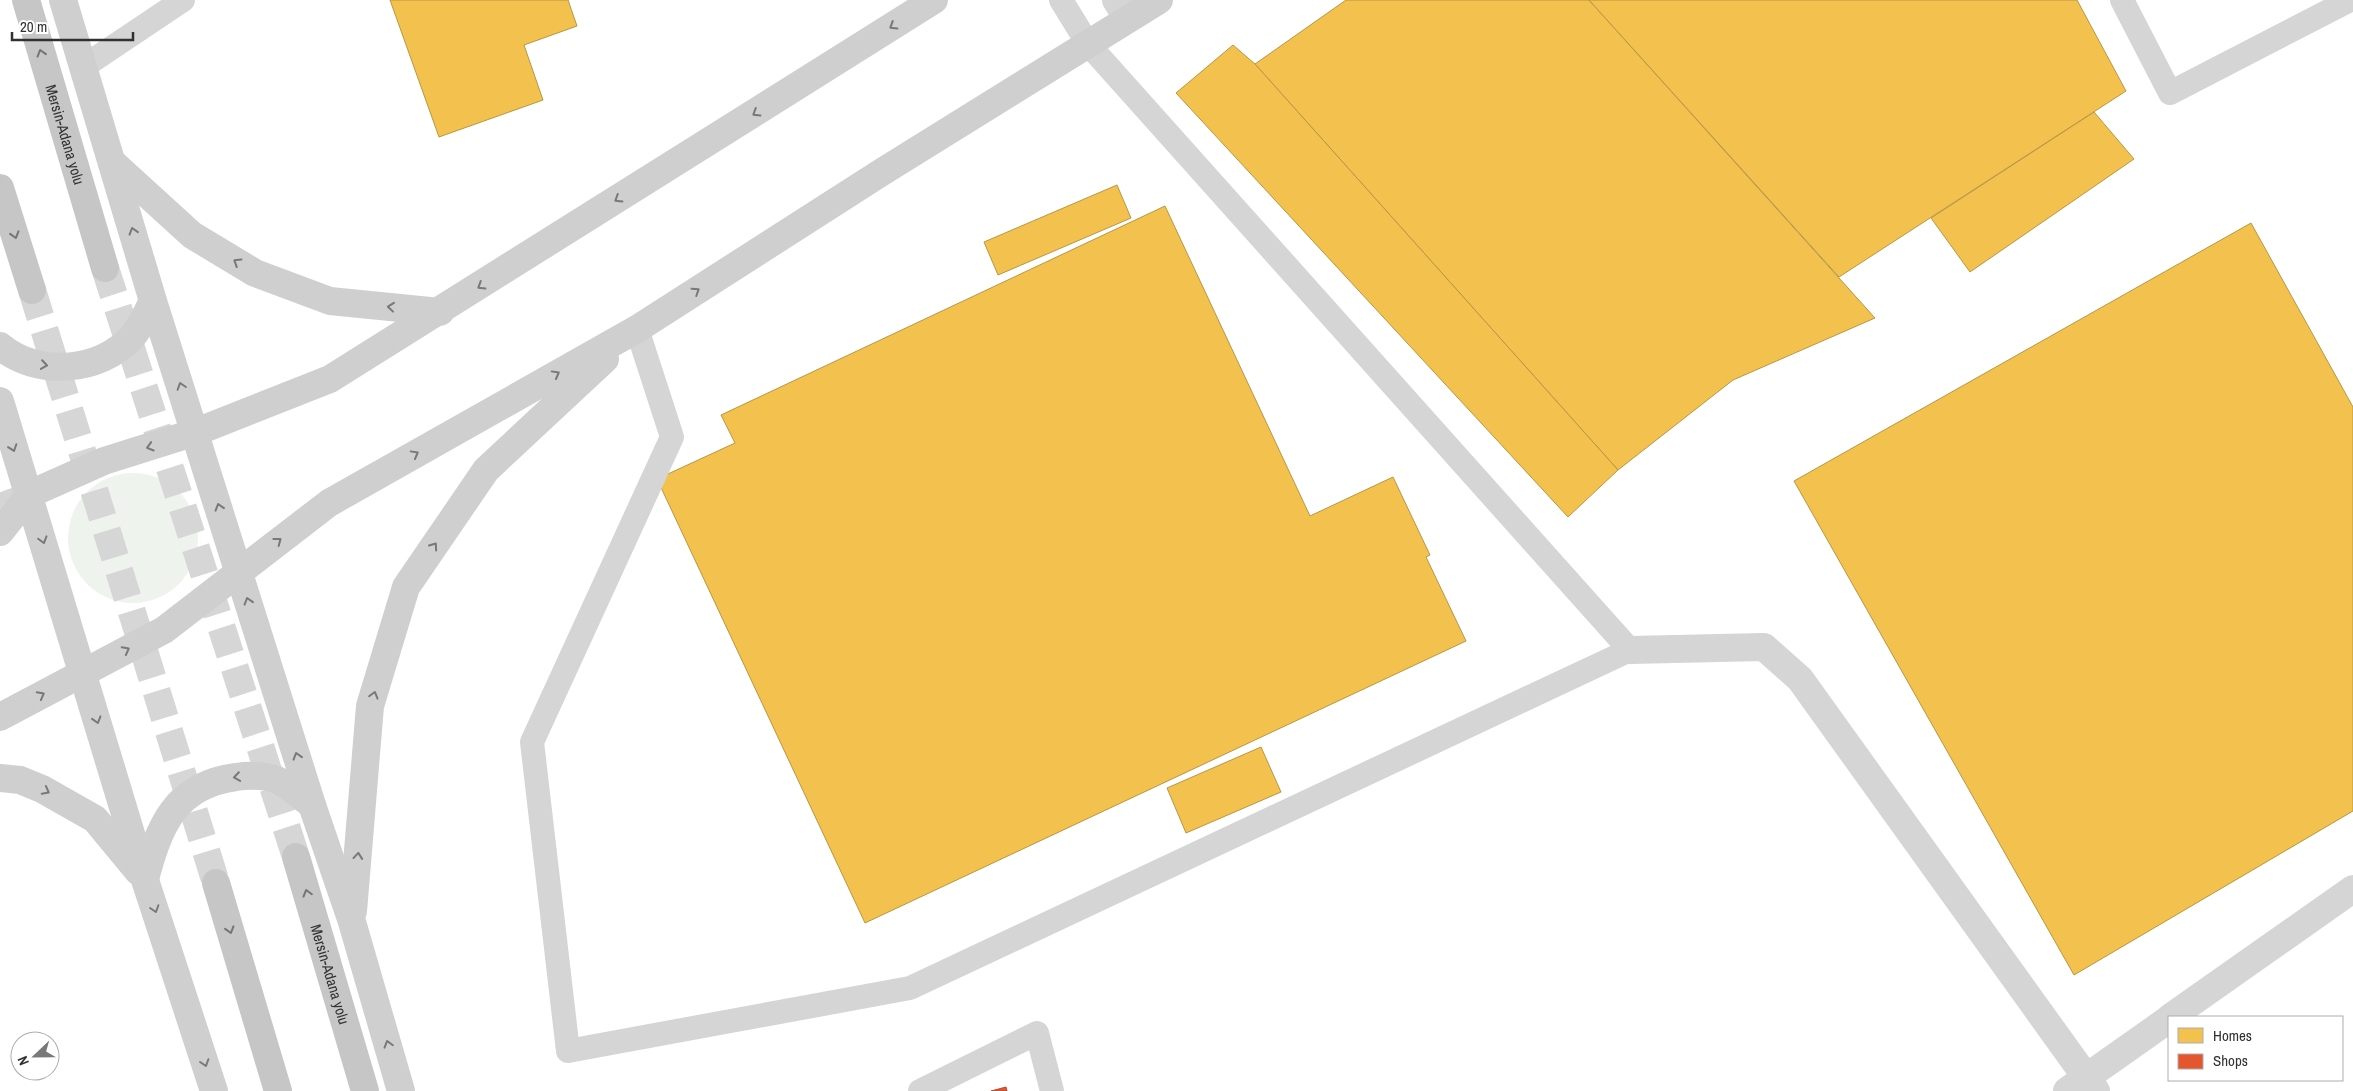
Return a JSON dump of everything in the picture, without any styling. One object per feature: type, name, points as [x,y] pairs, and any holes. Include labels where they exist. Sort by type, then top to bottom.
[{"type":"highway","name":"Mersin-Adana yolu","points":[[26,0],[105,268]]},
{"type":"highway","points":[[0,188],[32,290]]},
{"type":"highway","name":"Mersin-Adana yolu","points":[[296,857],[365,1091]]},
{"type":"highway","points":[[216,884],[278,1091]]},
{"type":"main road","points":[[63,0],[153,301],[196,432],[312,805],[352,922],[401,1091]]},
{"type":"main road","points":[[0,532],[30,494],[104,460],[196,432],[330,379],[440,312],[934,0]]},
{"type":"main road","points":[[0,717],[164,630],[328,503],[637,329],[882,172],[1088,44],[1122,10],[1159,0]]},
{"type":"main road","points":[[112,162],[192,234],[254,273],[330,301],[440,312]]},
{"type":"main road","points":[[0,346],[9,354],[40,366],[74,367],[105,358],[132,337],[153,301]]},
{"type":"main road","points":[[352,922],[370,706],[406,587],[486,470],[637,329]]},
{"type":"main road","points":[[0,401],[10,438],[30,494],[145,880],[214,1091]]},
{"type":"main road","points":[[7,774],[42,789],[94,819],[145,880]]},
{"type":"main road","points":[[145,880],[155,842],[169,814],[191,793],[219,779],[249,775],[280,781],[312,805]]},
{"type":"street","points":[[1630,650],[1764,647],[1800,679],[2083,1086],[2168,1020]]},
{"type":"street","points":[[2173,1016],[2353,889]]},
{"type":"lane","points":[[83,67],[183,0]]},
{"type":"lane","points":[[637,329],[672,437],[532,742],[568,1051],[910,988],[1630,650],[1088,44],[1061,0]]},
{"type":"lane","points":[[2122,0],[2170,93],[2350,0]]},
{"type":"lane","points":[[0,505],[30,494]]},
{"type":"lane","points":[[920,1091],[1037,1033],[1052,1091]]},
{"type":"shaded area","points":[[133,473],[158,478],[179,492],[193,513],[198,538],[193,563],[179,584],[158,598],[133,603],[108,598],[87,584],[73,563],[68,538],[73,513],[87,492],[108,478]]},
{"type":"building: Homes","points":[[390,0],[568,0],[577,26],[524,45],[543,100],[439,137]]},
{"type":"building: Homes","points":[[1346,0],[1589,0],[1875,318],[1733,380],[1618,470],[1255,64]]},
{"type":"building: Homes","points":[[1589,0],[2077,0],[2126,91],[1839,277]]},
{"type":"building: Homes","points":[[1233,45],[1255,64],[1618,470],[1568,517],[1176,93]]},
{"type":"building: Homes","points":[[2094,112],[2134,159],[1970,272],[1931,218]]},
{"type":"building: Homes","points":[[1117,185],[1131,218],[998,275],[984,242]]},
{"type":"building: Homes","points":[[1165,206],[1310,516],[1393,477],[1430,555],[1426,557],[1466,641],[865,923],[657,479],[735,443],[721,415]]},
{"type":"building: Homes","points":[[2251,223],[2353,407],[2353,811],[2074,975],[1794,481]]},
{"type":"building: Homes","points":[[1261,747],[1281,792],[1186,833],[1167,788]]},
{"type":"building: Shops","points":[[1006,1087],[1007,1091],[991,1091]]},
{"type":"tunnel","points":[[105,268],[296,857]]},
{"type":"tunnel","points":[[32,290],[216,883]]}]
